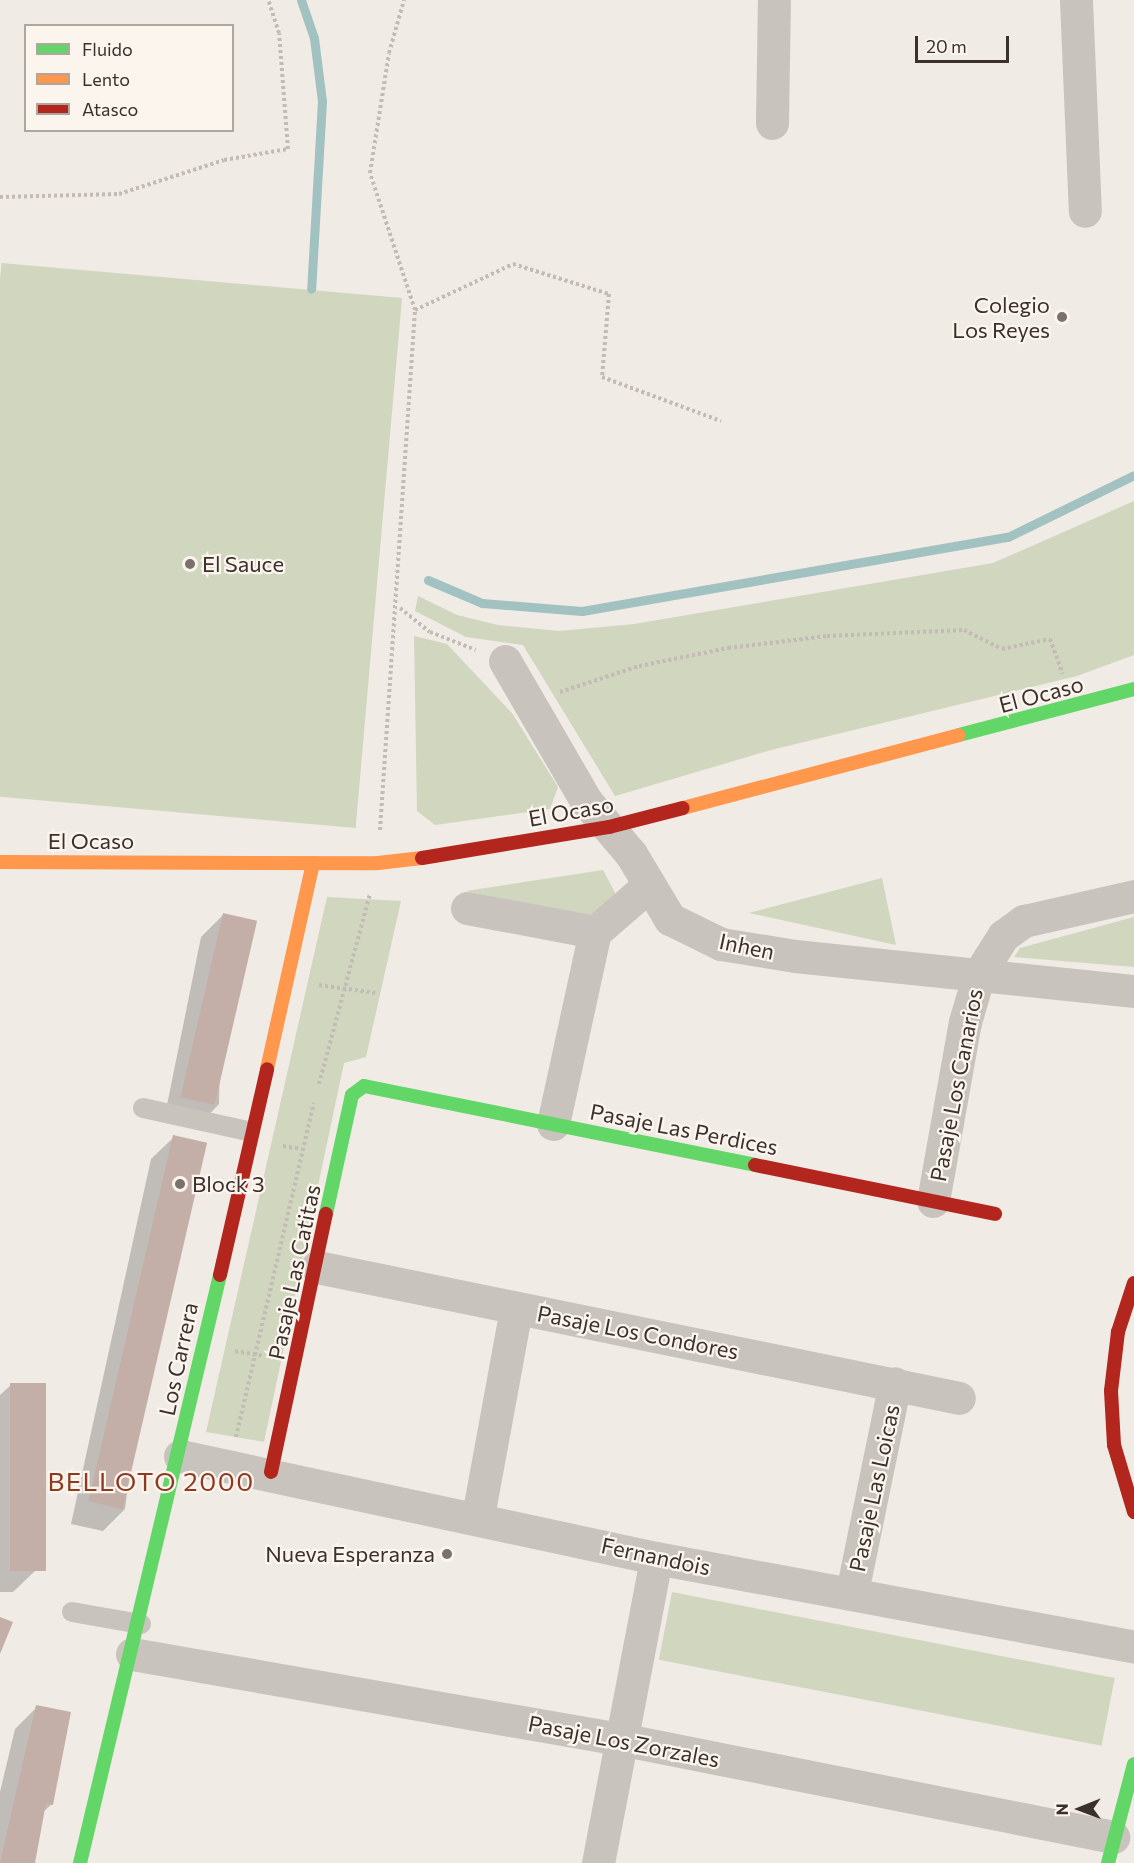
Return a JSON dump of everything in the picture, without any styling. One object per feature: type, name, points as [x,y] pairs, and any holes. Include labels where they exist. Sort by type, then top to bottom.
[{"type":"street","points":[[772,123],[774,0]]},
{"type":"street","points":[[1076,0],[1085,212]]},
{"type":"street","name":"Inhen","points":[[505,661],[533,705],[586,801],[609,827],[670,920],[721,944],[1134,991]]},
{"type":"street","name":"El Ocaso","points":[[0,862],[378,863],[609,827],[1075,708],[1134,689]]},
{"type":"street","name":"Los Carrera","points":[[82,1863],[180,1455],[248,1135],[288,980],[313,863]]},
{"type":"street","points":[[552,1124],[595,932],[649,885]]},
{"type":"street","name":"Pasaje Los Canarios","points":[[933,1201],[979,974],[1003,936],[1024,921],[1134,896]]},
{"type":"street","points":[[467,908],[595,932]]},
{"type":"street","name":"Pasaje Las Perdices","points":[[364,1086],[995,1214]]},
{"type":"street","name":"Pasaje Las Catitas","points":[[271,1472],[341,1157],[352,1095],[364,1086]]},
{"type":"street","name":"Pasaje Los Condores","points":[[317,1268],[895,1383],[959,1398]]},
{"type":"street","points":[[1134,1283],[1118,1332],[1111,1391],[1114,1445],[1134,1512]]},
{"type":"street","points":[[478,1516],[516,1308]]},
{"type":"street","name":"Pasaje Las Loicas","points":[[852,1592],[895,1383]]},
{"type":"street","name":"Fernandois","points":[[180,1455],[478,1516],[656,1558],[852,1592],[1134,1647]]},
{"type":"street","points":[[598,1863],[656,1558]]},
{"type":"street","name":"Pasaje Los Zorzales","points":[[136,1639],[620,1739],[1111,1850]]},
{"type":"street","points":[[1111,1850],[1134,1764]]},
{"type":"lane","points":[[143,1108],[248,1135]]},
{"type":"lane","points":[[72,1612],[136,1639]]},
{"type":"path","points":[[0,197],[119,194],[224,160],[288,149],[279,33],[267,0]]},
{"type":"path","points":[[230,1464],[253,1354],[302,1149],[378,863],[399,607],[415,310],[370,173],[389,53],[404,0]]},
{"type":"path","points":[[415,310],[513,264],[609,294],[602,377],[722,421]]},
{"type":"path","points":[[399,607],[430,632],[505,661]]},
{"type":"path","points":[[533,705],[639,666],[728,648],[827,636],[964,630],[1002,649],[1050,639],[1075,708]]},
{"type":"path","points":[[288,980],[375,993]]},
{"type":"path","points":[[248,1135],[341,1157]]},
{"type":"path","points":[[202,1345],[296,1361]]},
{"type":"green space","name":"El Sauce","points":[[2,263],[402,298],[356,828],[0,797]]},
{"type":"green space","points":[[1134,501],[1134,655],[1077,676],[771,750],[615,796],[523,645],[466,637],[415,611],[418,596],[457,615],[498,625],[559,631],[634,624],[993,563]]},
{"type":"green space","points":[[414,636],[447,644],[512,713],[558,787],[550,809],[435,825],[417,811]]},
{"type":"green space","points":[[603,870],[620,902],[598,919],[466,891]]},
{"type":"green space","points":[[882,878],[896,945],[749,913]]},
{"type":"green space","points":[[327,897],[401,901],[366,1057],[344,1063],[264,1442],[206,1432]]},
{"type":"green space","points":[[1134,917],[1134,967],[1014,957],[1020,948]]},
{"type":"green space","points":[[672,1592],[1115,1678],[1102,1746],[659,1660]]},
{"type":"building","points":[[223,913],[257,921],[215,1105],[180,1097]]},
{"type":"building","points":[[173,1135],[207,1143],[123,1509],[88,1501]]},
{"type":"building","points":[[10,1383],[46,1383],[46,1571],[10,1571]]},
{"type":"building","points":[[0,1617],[13,1622],[0,1654]]},
{"type":"building","points":[[36,1705],[71,1712],[53,1805],[46,1803],[35,1863],[0,1863]]},
{"type":"waterway","points":[[301,0],[314,38],[322,101],[311,289]]},
{"type":"waterway","points":[[428,580],[482,603],[582,611],[1008,537],[1134,475]]},
{"type":"traffic: fast","points":[[959,735],[1134,689]]},
{"type":"traffic: fast","points":[[326,1214],[352,1095],[364,1086],[755,1165]]},
{"type":"traffic: fast","points":[[80,1863],[220,1275]]},
{"type":"traffic: fast","points":[[1108,1863],[1134,1764]]},
{"type":"traffic: slow","points":[[683,808],[959,735]]},
{"type":"traffic: slow","points":[[0,862],[378,863],[422,858]]},
{"type":"traffic: slow","points":[[267,1069],[313,863]]},
{"type":"traffic: jam","points":[[422,858],[609,827],[683,808]]},
{"type":"traffic: jam","points":[[220,1275],[267,1069]]},
{"type":"traffic: jam","points":[[755,1165],[995,1214]]},
{"type":"traffic: jam","points":[[271,1472],[326,1214]]},
{"type":"traffic: jam","points":[[1134,1283],[1118,1332],[1111,1391],[1114,1445],[1134,1512]]},
{"type":"place","name":"Colegio Los Reyes","points":[[1062,317]]},
{"type":"place","name":"El Sauce","points":[[190,564]]},
{"type":"place","name":"Block 3","points":[[180,1184]]},
{"type":"place","name":"Nueva Esperanza","points":[[447,1554]]},
{"type":"district","name":"BELLOTO 2000","points":[[151,1481]]}]
